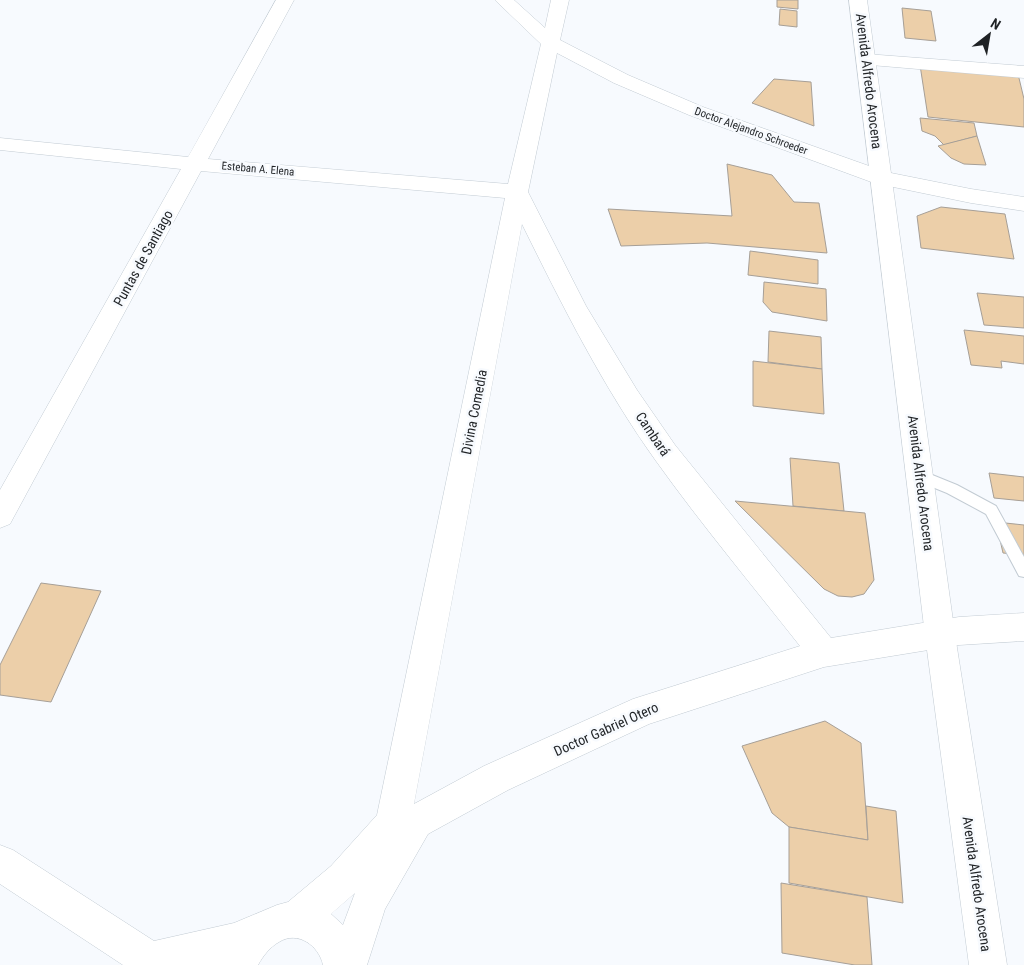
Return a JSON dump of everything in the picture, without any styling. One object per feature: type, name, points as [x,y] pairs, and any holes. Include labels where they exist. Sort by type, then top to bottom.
[{"type":"street","name":"Puntas de Santiago","points":[[0,516],[285,0]]},
{"type":"street","name":"Doctor Alejandro Schroeder","points":[[504,0],[550,42],[621,79],[696,111],[881,178],[970,196],[1024,204]]},
{"type":"street","name":"Divina Comedia","points":[[348,965],[370,901],[404,823],[517,192],[560,0]]},
{"type":"street","name":"Avenida Alfredo Arocena","points":[[858,0],[940,635],[988,965]]},
{"type":"street","points":[[866,60],[1024,72]]},
{"type":"street","name":"Esteban A. Elena","points":[[0,144],[196,164],[517,192]]},
{"type":"street","name":"Cambará","points":[[517,192],[575,308],[660,445],[824,653]]},
{"type":"street","name":"Doctor Gabriel Otero","points":[[295,920],[344,879],[404,823],[496,778],[644,710],[824,653],[959,631],[1024,628]]},
{"type":"street","points":[[0,863],[152,964],[234,942],[260,933],[277,923],[295,920],[315,924],[331,937],[341,957],[342,965]]},
{"type":"street","points":[[238,965],[244,951],[260,933]]},
{"type":"lane","points":[[920,476],[952,489],[991,510],[1024,571]]},
{"type":"building","points":[[777,0],[798,0],[798,9],[777,7]]},
{"type":"building","points":[[902,8],[931,11],[936,41],[905,38]]},
{"type":"building","points":[[780,9],[797,11],[797,27],[779,25]]},
{"type":"building","points":[[920,65],[1018,74],[1024,99],[1024,127],[928,117]]},
{"type":"building","points":[[774,79],[811,82],[814,126],[752,103]]},
{"type":"building","points":[[920,118],[974,123],[977,136],[944,145],[935,136],[922,131]]},
{"type":"building","points":[[977,136],[986,165],[964,164],[951,158],[938,146]]},
{"type":"building","points":[[727,164],[772,175],[794,202],[819,203],[827,253],[707,243],[621,246],[608,209],[732,216]]},
{"type":"building","points":[[941,207],[1005,214],[1014,259],[921,248],[917,216]]},
{"type":"building","points":[[750,251],[818,260],[818,284],[748,275]]},
{"type":"building","points":[[764,282],[826,289],[827,321],[772,312],[763,302]]},
{"type":"building","points":[[977,293],[1024,297],[1024,328],[984,325]]},
{"type":"building","points":[[964,330],[1024,336],[1024,364],[1001,361],[1002,368],[971,365]]},
{"type":"building","points":[[769,331],[821,337],[822,369],[768,362]]},
{"type":"building","points":[[753,361],[822,369],[824,414],[753,406]]},
{"type":"building","points":[[790,458],[839,463],[844,511],[793,506]]},
{"type":"building","points":[[989,473],[1024,477],[1024,501],[994,498]]},
{"type":"building","points":[[735,501],[865,513],[874,580],[864,594],[852,597],[838,596],[824,589]]},
{"type":"building","points":[[996,522],[1024,525],[1024,555],[1003,553]]},
{"type":"building","points":[[41,583],[101,591],[51,702],[0,695],[0,665]]},
{"type":"building","points":[[825,721],[861,743],[868,840],[789,827],[772,813],[742,746]]},
{"type":"building","points":[[866,806],[896,811],[903,903],[789,883],[789,827],[868,840]]},
{"type":"building","points":[[781,883],[867,897],[872,965],[855,965],[782,953]]}]
